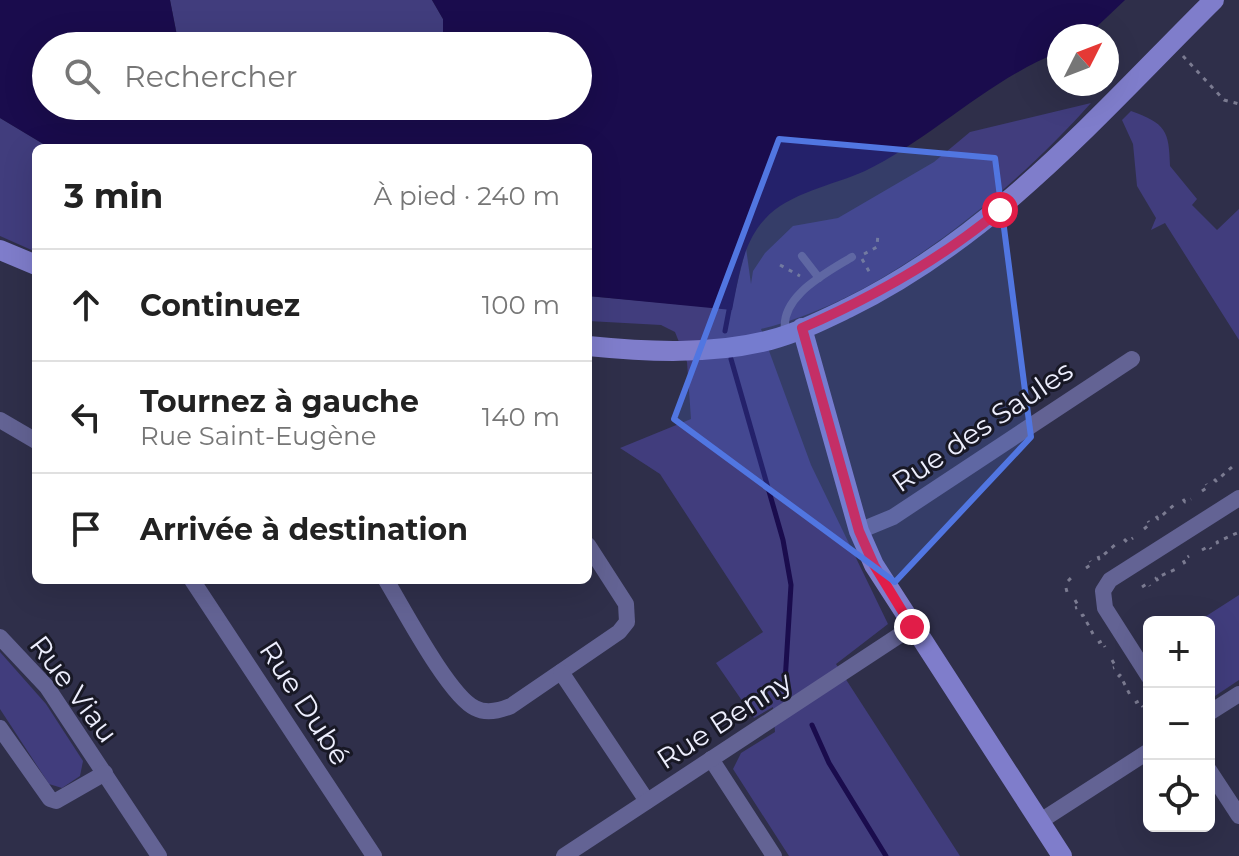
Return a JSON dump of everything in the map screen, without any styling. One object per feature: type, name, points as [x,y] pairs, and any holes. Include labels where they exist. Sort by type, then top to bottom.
[{"type":"street","points":[[592,346],[700,350],[794,332],[889,286],[986,222],[1038,175],[1214,0]]},
{"type":"street","points":[[0,250],[32,263]]},
{"type":"street","points":[[794,332],[859,531],[874,565],[1062,856]]},
{"type":"street","name":"Rue des Saules","points":[[859,531],[893,517],[1132,359]]},
{"type":"street","points":[[0,420],[32,439]]},
{"type":"street","points":[[1143,668],[1105,608],[1103,591],[1110,580],[1239,498]]},
{"type":"street","points":[[389,584],[448,679],[473,708],[488,712],[503,710],[619,632],[628,616],[623,598],[592,551]]},
{"type":"street","name":"Rue Dubé","points":[[195,584],[374,856]]},
{"type":"street","name":"Rue Benny","points":[[564,856],[912,627]]},
{"type":"street","name":"Rue Viau","points":[[0,637],[47,687],[159,856]]},
{"type":"street","points":[[561,672],[647,801]]},
{"type":"street","points":[[1215,709],[1239,694]]},
{"type":"street","name":"Rue Viau","points":[[0,728],[50,799],[62,800],[105,773]]},
{"type":"street","points":[[1039,822],[1143,755]]},
{"type":"street","points":[[711,759],[774,856]]},
{"type":"street","points":[[1215,779],[1239,816]]},
{"type":"lane","points":[[802,256],[819,278]]},
{"type":"lane","points":[[794,332],[783,322],[787,311],[819,278],[852,257]]},
{"type":"path","points":[[1176,52],[1224,100],[1239,104]]},
{"type":"path","points":[[870,273],[860,255],[877,247],[878,233]]},
{"type":"path","points":[[780,265],[798,276]]},
{"type":"path","points":[[1214,479],[1216,481],[1232,467]]},
{"type":"path","points":[[1202,491],[1208,487],[1206,484]]},
{"type":"path","points":[[1183,499],[1185,502],[1191,499]]},
{"type":"path","points":[[1156,516],[1158,519],[1174,505]]},
{"type":"path","points":[[1144,529],[1150,524],[1148,521]]},
{"type":"path","points":[[1218,544],[1237,533]]},
{"type":"path","points":[[1124,539],[1127,542],[1133,538]]},
{"type":"path","points":[[1098,556],[1099,559],[1116,544]]},
{"type":"path","points":[[1202,550],[1209,546],[1211,549]]},
{"type":"path","points":[[1185,564],[1183,560],[1189,556]]},
{"type":"path","points":[[1086,568],[1092,564],[1090,561]]},
{"type":"path","points":[[1158,581],[1156,578],[1176,569]]},
{"type":"path","points":[[1068,581],[1073,576]]},
{"type":"path","points":[[1142,587],[1148,583],[1150,586]]},
{"type":"path","points":[[1066,588],[1068,596]]},
{"type":"path","points":[[1075,600],[1079,607],[1075,608]]},
{"type":"path","points":[[1081,616],[1093,634]]},
{"type":"path","points":[[1098,643],[1102,641],[1105,647]]},
{"type":"path","points":[[1112,660],[1116,667],[1113,668]]},
{"type":"path","points":[[1118,677],[1120,675],[1130,695]]},
{"type":"path","points":[[1135,703],[1139,701],[1143,707]]},
{"type":"highlighted area","points":[[779,139],[995,158],[1031,437],[895,582],[674,419]]},
{"type":"shaded area","points":[[0,0],[170,0],[176,32],[32,32],[32,120],[592,120],[592,32],[443,32],[443,19],[432,0],[1125,0],[1100,24],[1047,24],[1047,58],[1008,78],[889,158],[865,171],[799,196],[775,210],[757,229],[746,250],[732,310],[592,296],[592,144],[43,144],[0,118]]},
{"type":"shaded area","points":[[170,0],[432,0],[443,19],[443,32],[176,32]]},
{"type":"shaded area","points":[[1091,103],[1022,173],[941,239],[852,294],[807,315],[761,329],[811,465],[888,624],[836,664],[960,856],[789,856],[733,769],[741,753],[775,732],[773,707],[754,718],[716,663],[763,632],[660,474],[620,448],[691,419],[687,362],[675,332],[661,325],[592,321],[592,296],[731,309],[746,248],[751,284],[753,271],[765,253],[793,226],[838,218],[934,162],[970,132]]},
{"type":"shaded area","points":[[1131,111],[1152,120],[1163,130],[1170,166],[1197,199],[1192,205],[1217,230],[1239,209],[1239,340],[1165,223],[1151,230],[1156,218],[1137,186],[1133,144],[1122,120]]},
{"type":"shaded area","points":[[0,118],[43,144],[32,144],[32,250],[0,236]]},
{"type":"shaded area","points":[[1239,595],[1239,680],[1215,696],[1215,616],[1206,616]]},
{"type":"shaded area","points":[[0,652],[46,704],[83,761],[80,776],[62,788],[49,784],[0,709]]},
{"type":"waterway","points":[[725,331],[730,305]]},
{"type":"waterway","points":[[731,359],[783,540],[791,585],[785,682]]},
{"type":"waterway","points":[[812,725],[829,763],[886,856]]},
{"type":"route","points":[[912,627],[874,565],[859,531],[802,328],[865,299],[925,265],[1000,210]]}]
